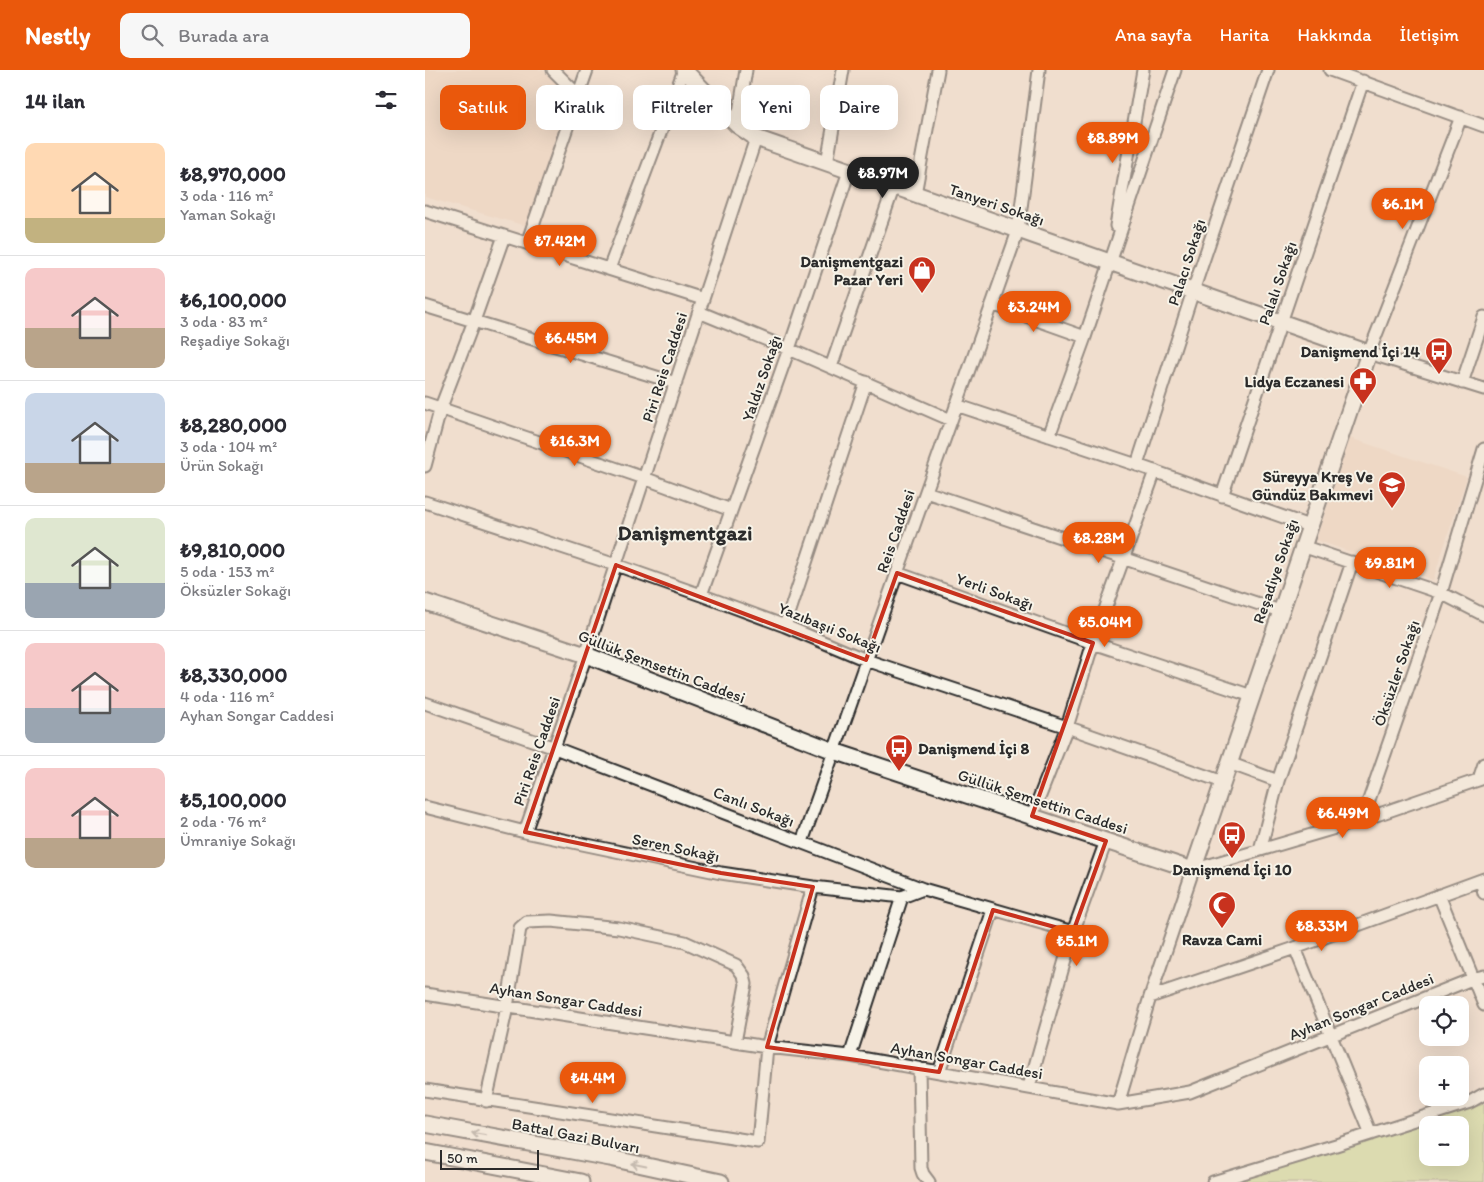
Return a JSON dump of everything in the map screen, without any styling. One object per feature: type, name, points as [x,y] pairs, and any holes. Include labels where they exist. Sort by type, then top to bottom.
[{"type":"street","points":[[553,70],[568,85]]},
{"type":"street","points":[[582,85],[587,70]]},
{"type":"street","points":[[609,269],[684,70]]},
{"type":"street","name":"Tanyeri Sokağı","points":[[684,70],[737,125],[756,138],[1369,353]]},
{"type":"street","points":[[737,125],[747,70]]},
{"type":"street","points":[[827,163],[843,70]]},
{"type":"street","points":[[915,194],[938,70]]},
{"type":"street","name":"Reis Caddesi","points":[[802,842],[1018,231],[1039,70]]},
{"type":"street","points":[[1115,264],[1143,70]]},
{"type":"street","points":[[1049,436],[1085,337],[1115,264],[1175,70]]},
{"type":"street","name":"Palacı Sokağı","points":[[1137,465],[1193,291],[1268,70]]},
{"type":"street","points":[[1337,71],[1484,126]]},
{"type":"street","name":"Palalı Sokağı","points":[[1222,496],[1363,81]]},
{"type":"street","name":"Reşadiye Sokağı","points":[[1193,870],[1369,353],[1461,117]]},
{"type":"street","points":[[527,243],[567,130]]},
{"type":"street","name":"Piri Reis Caddesi","points":[[525,832],[586,656],[756,138]]},
{"type":"street","name":"Yaldız Sokağı","points":[[701,595],[789,349],[849,171]]},
{"type":"street","points":[[831,367],[894,186]]},
{"type":"street","points":[[425,211],[703,299]]},
{"type":"street","points":[[425,466],[441,407],[504,236]]},
{"type":"street","points":[[992,304],[1085,337]]},
{"type":"street","points":[[425,306],[676,383]]},
{"type":"street","points":[[699,312],[951,420]]},
{"type":"street","points":[[1462,383],[1484,317]]},
{"type":"street","points":[[1369,353],[1484,389]]},
{"type":"street","points":[[785,626],[866,382]]},
{"type":"street","points":[[425,403],[645,478],[731,510]]},
{"type":"street","points":[[957,405],[1155,471],[1309,526]]},
{"type":"street","name":"Öksüzler Sokağı","points":[[1362,820],[1441,593],[1484,449]]},
{"type":"street","points":[[1032,816],[1067,726],[1093,643],[1155,471]]},
{"type":"street","points":[[926,492],[1280,611]]},
{"type":"street","name":"Yazıbaşıi Sokağı","points":[[425,502],[616,565],[785,626],[866,660],[1067,726],[1223,782]]},
{"type":"street","points":[[1302,546],[1441,593],[1484,615]]},
{"type":"street","points":[[1260,850],[1278,781],[1352,562]]},
{"type":"street","name":"Yerli Sokağı","points":[[897,573],[1093,643],[1252,696]]},
{"type":"street","name":"Güllük Şemsettin Caddesi","points":[[425,602],[586,656],[834,750],[1193,870]]},
{"type":"street","name":"Canlı Sokağı","points":[[425,703],[555,748],[923,889],[1073,932]]},
{"type":"street","points":[[1229,763],[1278,781]]},
{"type":"street","points":[[1118,1104],[1150,997],[1193,870],[1362,820],[1482,778],[1484,764]]},
{"type":"street","name":"Seren Sokağı","points":[[425,807],[525,832],[721,873],[813,887],[902,897],[923,889]]},
{"type":"street","points":[[1029,1087],[1073,932],[1106,841]]},
{"type":"street","points":[[1150,997],[1295,948],[1482,879],[1484,893]]},
{"type":"street","points":[[425,1090],[758,1142],[767,1047],[813,887]]},
{"type":"street","points":[[1439,895],[1484,1005]]},
{"type":"street","points":[[850,1056],[902,897]]},
{"type":"street","points":[[939,1072],[993,910]]},
{"type":"street","points":[[487,1101],[507,1007],[519,928],[523,924],[551,921],[619,928],[685,942],[736,965],[745,976],[746,984],[735,1042]]},
{"type":"street","points":[[1295,948],[1371,1134]]},
{"type":"street","name":"Ayhan Songar Caddesi","points":[[425,994],[767,1047],[850,1056],[1118,1104],[1189,1092],[1472,979],[1484,976]]},
{"type":"street","points":[[919,1068],[921,1168],[929,1182]]},
{"type":"street","points":[[1213,1182],[1470,1102],[1484,1094]]},
{"type":"street","name":"Battal Gazi Bulvarı","points":[[425,1124],[610,1158],[721,1182]]},
{"type":"street","points":[[425,1152],[581,1182]]},
{"type":"highlighted area","points":[[616,565],[866,660],[897,573],[1093,643],[1032,816],[1106,841],[1073,932],[993,910],[939,1072],[767,1047],[813,887],[721,873],[525,832]]},
{"type":"shaded area","points":[[425,70],[543,70],[558,85],[536,85],[536,130],[559,130],[526,226],[425,197]]},
{"type":"shaded area","name":"Süreyya Kreş Ve Gündüz Bakımevi","points":[[1350,438],[1467,477],[1433,580],[1316,540]]},
{"type":"green space","points":[[1484,1104],[1484,1182],[1234,1182],[1419,1124],[1419,1166],[1469,1166],[1469,1116],[1445,1116]]},
{"type":"place","name":"Danişmentgazi Pazar Yeri","points":[[922,294]]},
{"type":"place","name":"Danişmend İçi 14","points":[[1439,375]]},
{"type":"place","name":"Lidya Eczanesi","points":[[1363,405]]},
{"type":"place","name":"Süreyya Kreş Ve Gündüz Bakımevi","points":[[1392,509]]},
{"type":"place","name":"Danişmend İçi 8","points":[[899,772]]},
{"type":"place","name":"Danişmend İçi 10","points":[[1232,859]]},
{"type":"place","name":"Ravza Cami","points":[[1222,929]]},
{"type":"district","name":"Danişmentgazi","points":[[685,533]]}]
